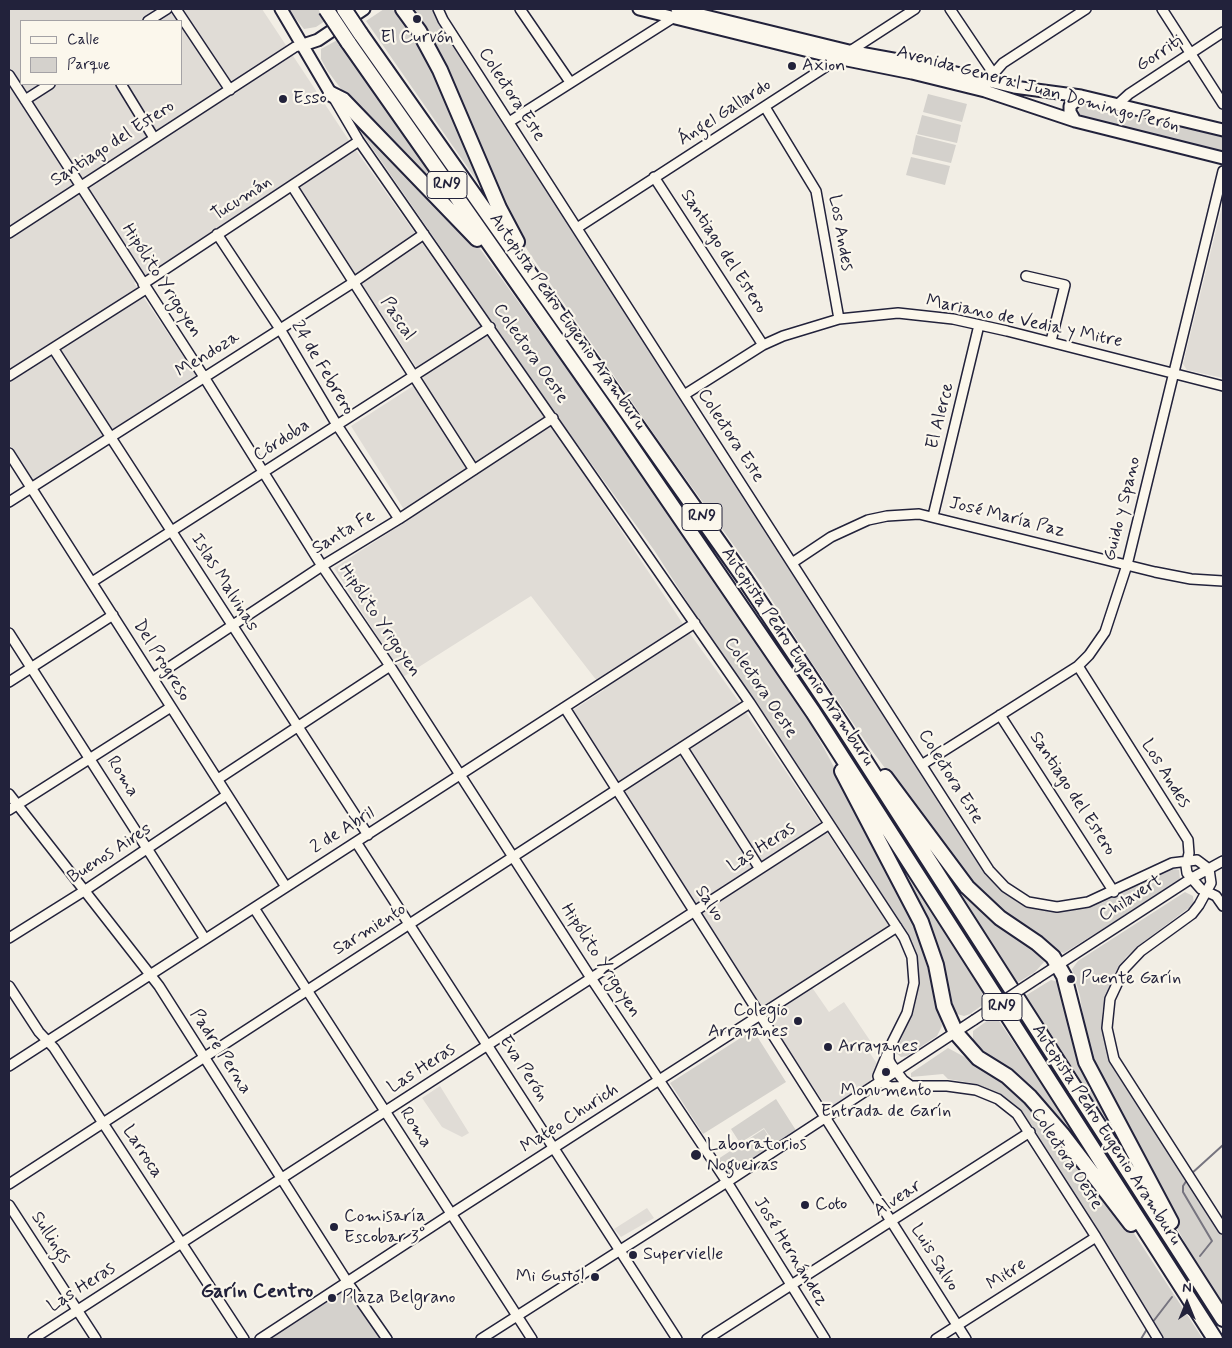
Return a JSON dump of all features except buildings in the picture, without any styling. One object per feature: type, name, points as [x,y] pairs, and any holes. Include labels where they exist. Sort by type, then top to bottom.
[{"type":"highway","name":"Autopista Pedro Eugenio Aramburu","points":[[326,9],[692,533],[813,712],[1215,1339]]},
{"type":"highway","name":"Autopista Pedro Eugenio Aramburu","points":[[344,9],[744,578],[842,726],[1223,1318]]},
{"type":"highway","points":[[403,9],[440,70],[506,222],[558,311]]},
{"type":"highway","points":[[331,94],[342,100],[479,242],[547,328]]},
{"type":"highway","points":[[813,712],[853,794],[921,922],[936,965],[944,1006],[956,1033],[978,1058],[1007,1076],[1047,1115],[1191,1302]]},
{"type":"highway","points":[[842,726],[888,782],[967,887],[1000,918],[1037,943],[1053,957],[1064,976],[1071,1000],[1076,1031],[1086,1062],[1210,1298]]},
{"type":"main road","name":"Colectora Oeste","points":[[281,9],[331,94]]},
{"type":"main road","name":"Santiago del Estero","points":[[303,45],[318,40],[364,9]]},
{"type":"main road","name":"Avenida General Juan Domingo Perón","points":[[639,9],[678,11],[849,51],[991,76],[1014,87],[1081,96],[1223,130]]},
{"type":"main road","name":"Avenida General Juan Domingo Perón","points":[[678,11],[838,58],[912,73],[985,91],[1075,121],[1223,158]]},
{"type":"main road","points":[[1075,121],[1070,112],[1070,106],[1081,96]]},
{"type":"street","points":[[150,20],[167,9]]},
{"type":"street","points":[[176,9],[230,90]]},
{"type":"street","name":"Colectora Este","points":[[438,9],[443,20],[923,764],[989,870],[1005,887],[1017,896],[1043,906],[1071,906],[1114,892],[1158,868],[1187,859]]},
{"type":"street","points":[[520,9],[570,82]]},
{"type":"street","name":"Ángel Gallardo","points":[[577,228],[916,9]]},
{"type":"street","points":[[950,9],[991,76],[1003,63],[1086,9]]},
{"type":"street","points":[[1162,9],[1223,104]]},
{"type":"street","points":[[509,122],[678,11]]},
{"type":"street","name":"Gorriti","points":[[1117,105],[1128,94],[1223,32]]},
{"type":"street","name":"Santiago del Estero","points":[[9,233],[295,47],[303,45]]},
{"type":"street","name":"Hipólito Yrigoyen","points":[[9,75],[204,377],[322,566],[390,666],[591,978],[727,1182]]},
{"type":"street","points":[[25,100],[48,85]]},
{"type":"street","points":[[122,85],[154,138]]},
{"type":"street","name":"Colectora Oeste","points":[[331,94],[359,141],[750,703],[910,948],[914,983],[907,1013],[878,1076],[880,1082],[892,1087],[947,1086],[985,1093],[1009,1107],[1030,1132],[1156,1336]]},
{"type":"street","name":"Los Andes","points":[[764,107],[816,190],[839,319]]},
{"type":"street","name":"Tucumán","points":[[9,376],[145,286],[217,234],[359,141]]},
{"type":"street","name":"Guido y Spano","points":[[923,764],[1078,666],[1089,655],[1105,632],[1127,565],[1223,171]]},
{"type":"street","name":"Santiago del Estero","points":[[654,178],[762,345]]},
{"type":"street","name":"Pascal","points":[[292,186],[474,470]]},
{"type":"street","name":"24 de Febrero","points":[[217,234],[280,329],[337,424],[399,519]]},
{"type":"street","name":"Mendoza","points":[[9,502],[354,282],[424,234]]},
{"type":"street","points":[[1026,276],[1065,285],[1052,341]]},
{"type":"street","name":"Mariano de Vedia y Mitre","points":[[684,395],[762,345],[801,329],[839,319],[898,314],[953,319],[1052,341],[1223,386]]},
{"type":"street","name":"El Alerce","points":[[932,516],[979,325]]},
{"type":"street","name":"Córdoba","points":[[92,582],[490,327]]},
{"type":"street","name":"Islas Malvinas","points":[[53,348],[368,835]]},
{"type":"street","name":"Santa Fe","points":[[152,678],[553,418]]},
{"type":"street","name":"Del Progreso","points":[[9,453],[286,887]]},
{"type":"street","name":"José María Paz","points":[[792,563],[831,537],[868,520],[903,514],[932,516],[1127,565],[1191,579],[1223,581]]},
{"type":"street","points":[[9,682],[113,615]]},
{"type":"street","name":"2 de Abril","points":[[9,1066],[149,974],[695,624]]},
{"type":"street","name":"Roma","points":[[9,632],[205,939]]},
{"type":"street","points":[[218,779],[390,666]]},
{"type":"street","name":"Los Andes","points":[[1078,666],[1188,840],[1186,866],[1192,878]]},
{"type":"street","name":"Sarmiento","points":[[9,1184],[750,703]]},
{"type":"street","points":[[13,807],[171,707]]},
{"type":"street","name":"Salvo","points":[[565,708],[826,1118]]},
{"type":"street","name":"Santiago del Estero","points":[[1000,715],[1114,892]]},
{"type":"street","points":[[682,747],[760,869]]},
{"type":"street","name":"Padre Perna","points":[[9,794],[13,807],[84,891],[159,986],[282,1180],[387,1339]]},
{"type":"street","name":"Buenos Aires","points":[[9,938],[84,891],[228,794]]},
{"type":"street","name":"Las Heras","points":[[34,1339],[828,825]]},
{"type":"street","name":"Eva Perón","points":[[356,842],[489,1046],[619,1251],[678,1339]]},
{"type":"street","points":[[1187,859],[1204,863],[1209,869],[1211,883],[1208,892],[1192,914],[1131,961],[1114,988],[1108,1013],[1108,1035],[1114,1059],[1223,1229]]},
{"type":"street","name":"Chilavert","points":[[1058,966],[1192,878],[1223,861]]},
{"type":"street","points":[[1192,878],[1201,889],[1216,896],[1223,906]]},
{"type":"street","name":"Roma","points":[[254,908],[532,1339]]},
{"type":"street","name":"Mateo Churich","points":[[260,1339],[897,927]]},
{"type":"street","points":[[481,1339],[727,1182],[1058,966]]},
{"type":"street","name":"Larroca","points":[[9,986],[47,1041],[54,1048],[104,1123],[244,1339]]},
{"type":"street","points":[[889,1049],[889,1060],[896,1071],[911,1086]]},
{"type":"street","name":"Luis Salvo","points":[[826,1118],[966,1339]]},
{"type":"street","name":"Alvear","points":[[707,1339],[1030,1132]]},
{"type":"street","name":"José Hernández","points":[[727,1182],[824,1339]]},
{"type":"street","name":"Sullings","points":[[9,1204],[96,1339]]},
{"type":"street","name":"Mitre","points":[[936,1339],[1096,1237]]},
{"type":"shaded area","points":[[9,9],[262,9],[348,139],[546,417],[683,624],[737,699],[890,926],[762,1010],[573,710],[604,690],[531,596],[403,677],[334,568],[410,519],[351,426],[424,379],[293,179],[134,283],[196,375],[33,481],[9,444]]},
{"type":"shaded area","points":[[1223,202],[1223,378],[1187,370],[1183,364]]},
{"type":"shaded area","name":"Arrayanes","points":[[811,986],[829,1012],[844,1002],[873,1045],[867,1049],[878,1065],[870,1081],[828,1109],[766,1016]]},
{"type":"shaded area","points":[[440,1086],[469,1133],[462,1137],[442,1127],[422,1098]]},
{"type":"shaded area","points":[[647,1208],[654,1218],[621,1237],[614,1229]]},
{"type":"green space","points":[[288,9],[321,9],[328,19],[316,27],[304,29]]},
{"type":"green space","points":[[384,9],[398,11],[426,51],[493,204],[366,21]]},
{"type":"green space","points":[[411,9],[434,9],[440,24],[671,385],[995,883],[1017,901],[1053,911],[1081,907],[1111,897],[1135,886],[1157,872],[1169,868],[1179,870],[1180,879],[1178,882],[1064,953],[1057,951],[1039,935],[1010,918],[972,885],[870,748],[808,657],[761,583],[663,447],[528,251],[516,231],[436,47]]},
{"type":"green space","points":[[341,38],[453,208],[347,97],[327,70],[321,59],[321,49]]},
{"type":"green space","points":[[928,94],[967,104],[962,122],[923,112]]},
{"type":"green space","points":[[1086,103],[1223,137],[1223,152],[1078,115],[1079,107]]},
{"type":"green space","points":[[348,113],[465,231],[481,250],[643,475],[801,706],[925,935],[942,1026],[937,1036],[907,1056],[901,1057],[896,1053],[909,1018],[918,980],[915,948],[908,935],[787,757],[654,550],[559,419]]},
{"type":"green space","points":[[922,115],[961,125],[957,143],[917,134]]},
{"type":"green space","points":[[916,135],[956,145],[951,163],[912,154]]},
{"type":"green space","points":[[911,157],[950,166],[945,185],[906,175]]},
{"type":"green space","points":[[873,823],[988,1001],[970,1014],[964,1016],[957,1014]]},
{"type":"green space","points":[[917,828],[1041,954],[1044,962],[1035,972],[1017,983]]},
{"type":"green space","points":[[1185,892],[1193,896],[1194,904],[1126,957],[1113,977],[1102,1012],[1104,1039],[1108,1056],[1116,1073],[1223,1237],[1223,1304],[1186,1245],[1120,1120],[1088,1050],[1080,996],[1072,969],[1078,961]]},
{"type":"green space","points":[[1051,980],[1059,982],[1076,1040],[1142,1175],[1132,1166],[1025,996]]},
{"type":"green space","points":[[995,1015],[1110,1190],[1001,1064],[973,1042],[973,1031]]},
{"type":"green space","points":[[753,1030],[786,1082],[703,1134],[670,1083]]},
{"type":"green space","points":[[948,1048],[1009,1081],[1105,1195],[1135,1235],[1203,1339],[1164,1339],[1148,1317],[1099,1232],[1022,1116],[1011,1104],[997,1094],[977,1084],[948,1079],[943,1074],[911,1077],[911,1073]]},
{"type":"green space","points":[[776,1099],[797,1132],[776,1146],[764,1128],[740,1143],[731,1129]]},
{"type":"green space","points":[[764,1129],[775,1146],[726,1178],[715,1161]]},
{"type":"green space","points":[[346,1290],[381,1339],[269,1339],[343,1291]]},
{"type":"waterway","points":[[1191,1174],[1223,1145]]},
{"type":"waterway","points":[[1187,1180],[1183,1186],[1183,1192],[1212,1241],[1200,1256]]},
{"type":"waterway","points":[[1152,1323],[1172,1297]]},
{"type":"waterway","points":[[1141,1339],[1147,1329]]},
{"type":"place","name":"El Curvón","points":[[417,19]]},
{"type":"place","name":"Axion","points":[[792,66]]},
{"type":"place","name":"Esso","points":[[283,99]]},
{"type":"place","name":"Puente Garín","points":[[1071,979]]},
{"type":"place","name":"Colegio Arrayanes","points":[[798,1021]]},
{"type":"place","name":"Arrayanes","points":[[828,1047]]},
{"type":"place","name":"Monumento Entrada de Garín","points":[[886,1072]]},
{"type":"place","name":"Laboratorios Nogueiras","points":[[696,1155]]},
{"type":"place","name":"Coto","points":[[805,1205]]},
{"type":"place","name":"Comisaría Escobar 3°","points":[[334,1227]]},
{"type":"place","name":"Supervielle","points":[[633,1255]]},
{"type":"place","name":"Mi Gusto!","points":[[595,1277]]},
{"type":"place","name":"Plaza Belgrano","points":[[332,1298]]},
{"type":"district","name":"Garín Centro","points":[[257,1293]]}]
